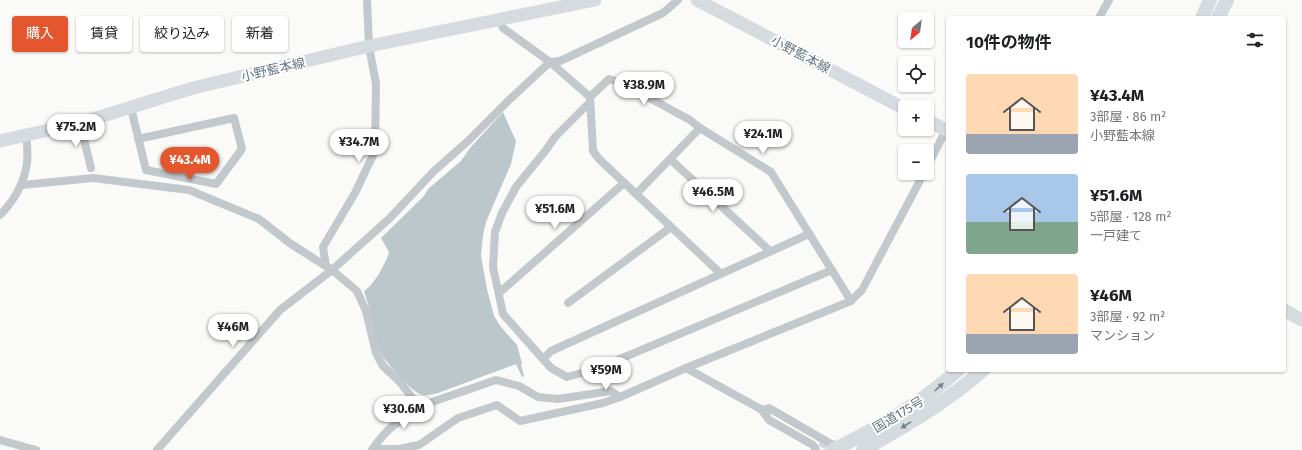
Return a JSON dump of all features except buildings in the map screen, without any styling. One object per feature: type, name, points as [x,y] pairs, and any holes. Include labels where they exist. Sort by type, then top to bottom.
[{"type":"highway","points":[[1203,16],[1210,0]]},
{"type":"highway","points":[[1219,16],[1227,0]]},
{"type":"highway","name":"国道175号","points":[[837,448],[906,410],[934,392],[956,372]]},
{"type":"highway","name":"国道175号","points":[[862,450],[900,429],[962,389],[981,372]]},
{"type":"main road","name":"小野藍本線","points":[[0,140],[80,123],[193,88],[369,46],[595,0]]},
{"type":"main road","name":"小野藍本線","points":[[697,0],[898,105]]},
{"type":"main road","points":[[934,124],[946,130]]},
{"type":"main road","points":[[1286,311],[1302,320]]},
{"type":"street","points":[[329,268],[323,247],[355,193],[375,151],[376,84],[369,46],[367,0]]},
{"type":"street","points":[[157,450],[280,310],[390,218],[434,171],[467,142],[550,62],[560,60],[664,13],[678,0]]},
{"type":"street","points":[[1099,16],[1109,0]]},
{"type":"street","points":[[500,19],[503,28],[550,62],[590,99],[594,151],[599,159],[720,273]]},
{"type":"street","points":[[832,270],[596,369],[567,377],[551,368],[503,314],[493,267],[495,232],[502,213],[516,187],[555,137],[609,78],[626,85],[690,120],[700,128],[771,172],[832,270],[850,302]]},
{"type":"street","points":[[131,108],[138,138],[146,170],[216,184],[242,150],[234,118],[138,138]]},
{"type":"street","points":[[80,123],[91,168]]},
{"type":"street","points":[[636,194],[700,128]]},
{"type":"street","points":[[934,154],[946,133]]},
{"type":"street","points":[[0,215],[8,207],[22,185],[27,162],[26,134]]},
{"type":"street","points":[[670,159],[770,251]]},
{"type":"street","points":[[22,185],[93,178],[189,190],[259,218],[291,244],[329,268],[357,291],[366,311],[376,352],[383,366],[399,381],[414,400],[419,402],[429,403],[496,380],[519,386],[538,397],[558,398],[611,391],[620,397]]},
{"type":"street","points":[[372,449],[399,449],[419,445],[458,418],[497,405],[520,421],[604,403],[686,368],[850,302],[862,290],[920,180]]},
{"type":"street","points":[[499,293],[624,183]]},
{"type":"street","points":[[568,303],[671,227]]},
{"type":"street","points":[[543,359],[551,351],[720,273],[810,234]]},
{"type":"street","points":[[686,368],[762,410],[818,446]]},
{"type":"street","points":[[372,449],[379,439],[393,426],[414,411],[419,402]]},
{"type":"street","points":[[762,410],[768,408],[837,448]]},
{"type":"street","points":[[0,440],[36,450]]},
{"type":"shaded area","points":[[503,112],[516,141],[511,164],[486,222],[481,256],[494,316],[501,327],[517,345],[524,376],[522,377],[516,364],[438,393],[422,395],[416,392],[404,381],[390,366],[381,353],[364,291],[372,284],[389,252],[381,238],[424,196],[428,189],[461,161],[470,148]]},
{"type":"tunnel","points":[[820,442],[834,450]]}]
